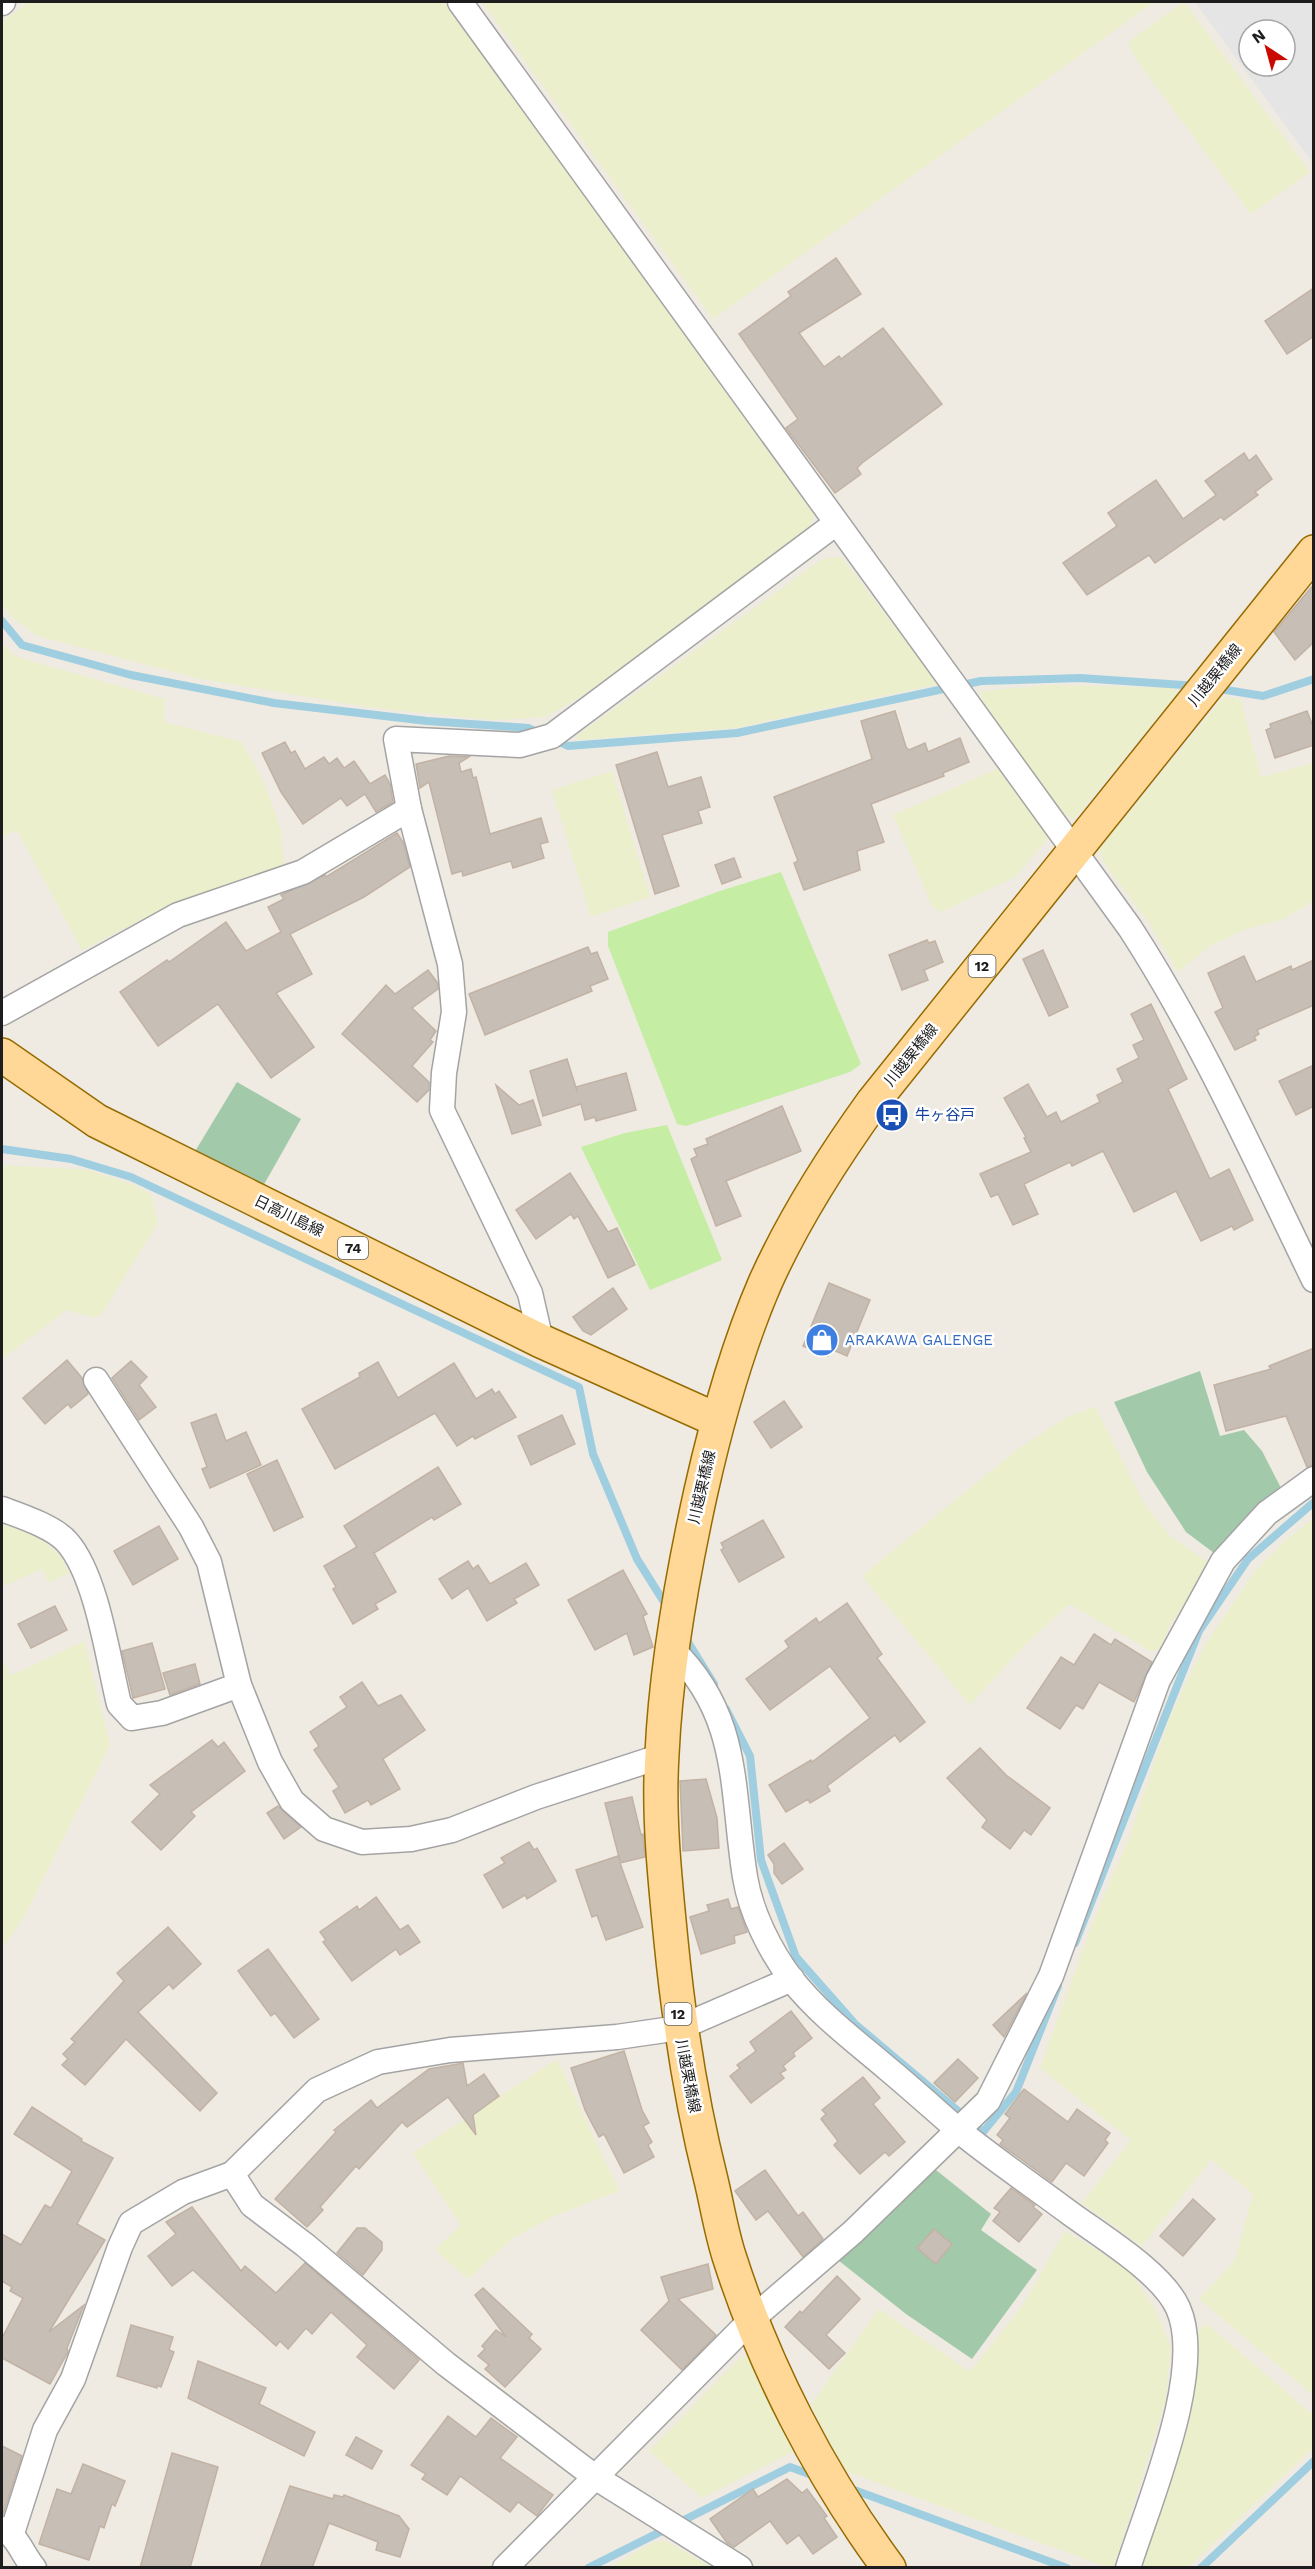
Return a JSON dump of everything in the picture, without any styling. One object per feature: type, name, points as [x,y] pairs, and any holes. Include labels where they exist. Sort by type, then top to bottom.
[{"type":"main road","name":"川越栗橋線","points":[[890,2568],[807,2438],[752,2319],[728,2253],[690,2087],[679,2028],[664,1871],[662,1756],[672,1649],[690,1540],[717,1420],[736,1357],[766,1282],[832,1159],[873,1102],[1314,552]]},
{"type":"main road","name":"日高川島線","points":[[2,1055],[97,1120],[541,1341],[717,1420]]},
{"type":"street","points":[[460,2],[835,524],[1075,850],[1165,982],[1314,1280]]},
{"type":"street","points":[[541,1341],[530,1293],[442,1110],[444,1073],[454,1012],[450,964],[409,809],[396,739],[526,744],[552,736],[835,524]]},
{"type":"street","points":[[2,1013],[178,915],[303,872],[409,809]]},
{"type":"street","points":[[96,1380],[185,1518],[209,1562],[239,1685],[270,1762],[292,1801],[324,1829],[362,1842],[411,1839],[452,1830],[536,1797],[662,1756]]},
{"type":"street","points":[[505,2568],[752,2319],[852,2232],[988,2101],[1051,1976],[1158,1680],[1223,1561],[1267,1513],[1314,1479]]},
{"type":"street","points":[[2,1509],[34,1521],[67,1541],[87,1575],[119,1704],[132,1718],[162,1713],[239,1685]]},
{"type":"street","points":[[672,1649],[695,1671],[719,1715],[732,1758],[746,1880],[764,1936],[792,1979],[829,2022],[959,2131],[1137,2261],[1178,2308],[1187,2360],[1181,2397],[1168,2446],[1128,2568]]},
{"type":"street","points":[[34,2568],[7,2531],[45,2430],[73,2379],[116,2256],[131,2223],[183,2192],[232,2174],[317,2090],[378,2062],[450,2050],[617,2037],[679,2028],[792,1979]]},
{"type":"street","points":[[232,2174],[252,2205],[305,2245],[446,2364],[595,2477],[740,2568]]},
{"type":"green space","points":[[29,2],[445,2],[814,515],[809,532],[585,694],[545,717],[493,720],[375,708],[200,679],[38,636],[12,617],[2,604],[2,21]]},
{"type":"green space","points":[[482,2],[1154,2],[713,319]]},
{"type":"green space","points":[[1184,2],[1237,74],[1237,78],[1240,78],[1310,172],[1251,214],[1136,59],[1128,42]]},
{"type":"green space","points":[[841,557],[939,684],[736,728],[577,740],[578,735],[814,565],[825,558]]},
{"type":"green space","points":[[2,643],[14,655],[31,661],[165,699],[164,722],[242,742],[265,785],[281,830],[284,865],[252,879],[170,905],[82,950],[17,830],[2,837]]},
{"type":"green space","points":[[1050,685],[1175,688],[1177,694],[1074,819],[1061,813],[982,700],[980,691]]},
{"type":"green space","points":[[1224,697],[1240,699],[1261,777],[1313,763],[1313,901],[1284,919],[1246,929],[1210,946],[1178,972],[1148,921],[1104,863],[1099,849]]},
{"type":"green space","points":[[999,768],[1007,772],[1050,836],[1015,877],[941,912],[932,906],[893,815]]},
{"type":"green space","points":[[612,771],[650,897],[591,917],[552,790]]},
{"type":"green space","points":[[781,872],[861,1064],[850,1072],[686,1126],[677,1124],[608,946],[608,932],[720,891]]},
{"type":"green space","points":[[237,1082],[301,1119],[262,1188],[194,1153]]},
{"type":"green space","points":[[667,1125],[722,1260],[650,1290],[581,1147],[625,1133]]},
{"type":"green space","points":[[2,1165],[88,1170],[134,1185],[151,1194],[158,1223],[102,1313],[96,1318],[67,1310],[2,1359]]},
{"type":"green space","points":[[1200,1371],[1220,1436],[1244,1430],[1262,1451],[1282,1490],[1214,1553],[1186,1532],[1147,1472],[1114,1402]]},
{"type":"green space","points":[[1095,1407],[1144,1503],[1170,1536],[1209,1563],[1206,1571],[1169,1627],[1160,1649],[1151,1651],[1069,1604],[1024,1646],[970,1705],[862,1576],[1018,1449],[1067,1417]]},
{"type":"green space","points":[[1313,1518],[1313,2395],[1199,2299],[1235,2260],[1253,2194],[1211,2160],[1142,2246],[1082,2203],[1131,2140],[1040,2068],[1092,1925],[1130,1835],[1170,1717],[1206,1643],[1256,1570],[1286,1540]]},
{"type":"green space","points":[[2,1524],[40,1538],[59,1554],[69,1573],[48,1583],[42,1569],[2,1587]]},
{"type":"green space","points":[[84,1641],[110,1745],[25,1915],[2,1949],[2,1657],[10,1676]]},
{"type":"green space","points":[[557,2059],[619,2191],[554,2216],[513,2238],[468,2279],[435,2250],[461,2225],[413,2153]]},
{"type":"green space","points":[[936,2170],[991,2214],[981,2230],[1037,2270],[972,2359],[906,2314],[838,2260]]},
{"type":"green space","points":[[1065,2231],[1128,2269],[1155,2309],[1171,2348],[1165,2403],[1114,2567],[1107,2567],[845,2471],[811,2405],[879,2309],[970,2372],[1023,2305]]},
{"type":"green space","points":[[1206,2323],[1313,2415],[1313,2448],[1189,2567],[1141,2568],[1151,2523],[1191,2406],[1194,2336]]},
{"type":"green space","points":[[751,2353],[800,2448],[702,2498],[649,2451],[739,2359]]},
{"type":"green space","points":[[666,2541],[711,2567],[611,2567],[654,2542]]},
{"type":"shaded area","points":[[1195,2],[1313,2],[1313,163],[1251,78],[1297,78],[1297,18],[1237,18],[1237,59]]},
{"type":"building","points":[[836,258],[861,294],[799,333],[824,367],[839,356],[841,359],[883,328],[942,404],[862,463],[857,468],[861,474],[835,493],[786,428],[798,419],[739,334],[791,296],[788,292]]},
{"type":"building","points":[[1314,288],[1314,336],[1287,354],[1265,321]]},
{"type":"building","points":[[1244,453],[1249,461],[1256,455],[1272,479],[1255,492],[1258,495],[1224,520],[1221,517],[1155,563],[1149,555],[1087,595],[1063,563],[1117,526],[1108,513],[1156,480],[1183,519],[1216,495],[1205,481]]},
{"type":"building","points":[[1314,584],[1314,642],[1295,660],[1274,632]]},
{"type":"building","points":[[895,711],[906,747],[909,750],[925,743],[928,752],[960,738],[969,762],[943,773],[944,776],[871,804],[884,842],[857,851],[860,870],[804,890],[794,863],[798,861],[774,797],[872,759],[861,721]]},
{"type":"building","points":[[1307,711],[1314,729],[1314,745],[1275,758],[1266,730],[1271,728],[1270,724]]},
{"type":"building","points":[[285,742],[291,753],[295,751],[305,769],[324,757],[329,764],[337,758],[344,768],[354,761],[370,784],[385,775],[390,784],[393,802],[376,812],[365,794],[347,806],[341,798],[303,824],[281,792],[262,753]]},
{"type":"building","points":[[657,752],[668,787],[701,777],[710,807],[698,811],[702,823],[662,835],[679,886],[655,894],[616,765]]},
{"type":"building","points":[[449,756],[469,757],[459,763],[461,772],[471,769],[473,778],[476,777],[490,834],[541,818],[548,842],[540,844],[544,858],[513,868],[511,861],[463,876],[462,871],[452,874],[429,782],[420,788],[416,764]]},
{"type":"building","points":[[397,833],[403,842],[410,867],[364,897],[290,934],[312,974],[276,993],[314,1047],[271,1078],[218,1004],[158,1046],[120,992],[167,960],[169,962],[226,922],[246,951],[281,932],[268,907],[284,899],[281,895],[325,875],[326,877]]},
{"type":"building","points":[[734,858],[741,877],[722,884],[715,865]]},
{"type":"building","points":[[927,940],[929,943],[935,941],[943,962],[924,970],[928,980],[902,990],[889,955]]},
{"type":"building","points":[[588,947],[591,954],[597,952],[608,979],[590,986],[592,991],[485,1035],[469,994]]},
{"type":"building","points":[[1043,950],[1068,1007],[1049,1016],[1023,959]]},
{"type":"building","points":[[1244,956],[1256,982],[1291,966],[1292,970],[1314,960],[1314,1005],[1257,1030],[1259,1034],[1254,1037],[1256,1040],[1235,1050],[1215,1012],[1223,1008],[1208,973]]},
{"type":"building","points":[[428,970],[437,982],[438,989],[412,1008],[436,1031],[430,1040],[433,1042],[412,1066],[429,1082],[429,1090],[417,1102],[342,1034],[386,985],[395,994]]},
{"type":"building","points":[[1151,1004],[1187,1079],[1168,1089],[1210,1179],[1229,1169],[1253,1220],[1234,1230],[1232,1226],[1201,1241],[1176,1191],[1134,1212],[1103,1151],[1072,1166],[1070,1162],[1024,1184],[1038,1214],[1013,1225],[998,1194],[991,1197],[980,1174],[1031,1152],[1024,1138],[1026,1137],[1004,1098],[1028,1084],[1047,1117],[1056,1112],[1061,1122],[1100,1102],[1097,1095],[1123,1082],[1117,1069],[1139,1058],[1133,1045],[1144,1040],[1131,1014]]},
{"type":"building","points":[[567,1059],[577,1091],[576,1087],[626,1073],[636,1110],[596,1121],[595,1117],[585,1120],[581,1104],[543,1116],[530,1071]]},
{"type":"building","points":[[1314,1065],[1314,1106],[1296,1115],[1279,1081]]},
{"type":"building","points":[[496,1085],[519,1105],[533,1100],[541,1125],[512,1134]]},
{"type":"building","points":[[782,1106],[801,1151],[726,1181],[741,1216],[716,1226],[691,1159],[697,1156],[694,1149],[708,1144],[706,1139]]},
{"type":"building","points":[[570,1173],[608,1232],[617,1228],[635,1265],[608,1278],[578,1216],[574,1219],[571,1214],[536,1239],[516,1210]]},
{"type":"building","points":[[829,1283],[870,1300],[847,1356],[831,1349],[828,1356],[803,1346]]},
{"type":"building","points":[[613,1288],[627,1309],[591,1335],[583,1331],[573,1317]]},
{"type":"building","points":[[1314,1348],[1314,1465],[1307,1467],[1286,1416],[1226,1431],[1214,1385],[1271,1369],[1269,1366]]},
{"type":"building","points":[[67,1360],[82,1378],[88,1394],[71,1408],[68,1404],[45,1424],[23,1398]]},
{"type":"building","points":[[131,1361],[147,1377],[139,1385],[156,1407],[139,1420],[112,1378]]},
{"type":"building","points":[[378,1362],[398,1398],[454,1363],[476,1399],[492,1389],[495,1394],[499,1391],[516,1417],[475,1439],[473,1436],[457,1446],[435,1413],[335,1469],[302,1409],[360,1377],[359,1373]]},
{"type":"building","points":[[784,1401],[802,1427],[771,1448],[754,1422]]},
{"type":"building","points":[[216,1414],[226,1441],[246,1432],[261,1465],[210,1488],[202,1469],[207,1467],[191,1423]]},
{"type":"building","points":[[562,1415],[575,1444],[531,1465],[518,1436]]},
{"type":"building","points":[[277,1460],[303,1517],[274,1531],[247,1474]]},
{"type":"building","points":[[438,1467],[461,1504],[434,1520],[432,1517],[374,1553],[396,1592],[375,1604],[378,1609],[353,1624],[333,1589],[336,1587],[324,1566],[357,1547],[344,1526]]},
{"type":"building","points":[[763,1520],[784,1557],[739,1582],[721,1550],[724,1548],[721,1543]]},
{"type":"building","points":[[159,1526],[178,1559],[133,1585],[114,1551]]},
{"type":"building","points":[[468,1561],[473,1569],[478,1565],[490,1584],[526,1563],[539,1585],[514,1599],[517,1603],[487,1621],[468,1588],[452,1599],[439,1579]]},
{"type":"building","points":[[623,1570],[647,1614],[643,1616],[653,1647],[634,1655],[627,1633],[595,1650],[568,1600]]},
{"type":"building","points":[[847,1603],[882,1654],[877,1658],[925,1722],[900,1742],[895,1735],[827,1786],[830,1791],[810,1803],[808,1799],[786,1812],[769,1785],[811,1760],[812,1762],[870,1718],[830,1666],[770,1710],[746,1679],[789,1647],[785,1641],[816,1618],[819,1623]]},
{"type":"building","points":[[55,1606],[67,1630],[31,1648],[18,1624]]},
{"type":"building","points":[[1094,1634],[1111,1645],[1115,1639],[1152,1662],[1134,1702],[1099,1682],[1083,1709],[1076,1705],[1060,1729],[1027,1708],[1061,1657],[1074,1665]]},
{"type":"building","points":[[152,1643],[165,1689],[133,1698],[122,1651]]},
{"type":"building","points":[[195,1664],[200,1684],[170,1695],[163,1673]]},
{"type":"building","points":[[362,1682],[378,1706],[401,1695],[425,1730],[383,1759],[400,1789],[371,1805],[368,1800],[345,1813],[333,1791],[339,1787],[314,1750],[319,1746],[310,1732],[347,1707],[340,1697]]},
{"type":"building","points":[[212,1740],[218,1747],[224,1742],[245,1771],[191,1812],[195,1816],[161,1850],[132,1822],[160,1794],[150,1785]]},
{"type":"building","points":[[980,1748],[1006,1775],[1050,1808],[1031,1835],[1024,1830],[1010,1849],[982,1827],[987,1820],[947,1778]]},
{"type":"building","points":[[706,1779],[717,1818],[719,1848],[683,1851],[680,1781]]},
{"type":"building","points":[[632,1797],[641,1835],[643,1834],[645,1857],[620,1863],[643,1927],[606,1940],[597,1915],[592,1917],[576,1870],[618,1856],[620,1861],[605,1803]]},
{"type":"building","points":[[278,1806],[301,1827],[284,1839],[267,1813]]},
{"type":"building","points":[[529,1842],[534,1850],[537,1848],[556,1881],[527,1899],[525,1895],[503,1908],[484,1875],[505,1863],[501,1858]]},
{"type":"building","points":[[784,1843],[803,1869],[782,1884],[774,1873],[774,1864],[768,1855]]},
{"type":"building","points":[[376,1897],[400,1930],[408,1925],[420,1942],[400,1955],[396,1949],[352,1981],[323,1942],[326,1940],[320,1932],[357,1906],[359,1910]]},
{"type":"building","points":[[728,1899],[731,1909],[738,1907],[747,1932],[734,1936],[735,1943],[701,1954],[690,1917],[709,1911],[707,1905]]},
{"type":"building","points":[[168,1927],[201,1964],[173,1989],[169,1984],[138,2012],[217,2093],[200,2111],[126,2039],[85,2085],[62,2065],[68,2059],[63,2054],[75,2042],[71,2039],[124,1981],[117,1973]]},
{"type":"building","points":[[268,1949],[319,2019],[294,2038],[275,2013],[271,2016],[238,1971]]},
{"type":"building","points":[[1027,1993],[1004,2037],[993,2025]]},
{"type":"building","points":[[791,2011],[812,2038],[793,2053],[795,2056],[783,2066],[786,2070],[780,2073],[784,2078],[751,2103],[730,2076],[740,2068],[737,2065],[756,2051],[750,2042]]},
{"type":"building","points":[[624,2051],[642,2110],[649,2123],[643,2126],[652,2142],[648,2145],[654,2157],[624,2173],[604,2134],[599,2137],[585,2110],[571,2068]]},
{"type":"building","points":[[958,2059],[978,2078],[955,2102],[934,2083]]},
{"type":"building","points":[[463,2063],[467,2086],[484,2074],[499,2096],[473,2115],[476,2135],[448,2097],[407,2127],[402,2122],[359,2169],[356,2166],[320,2207],[323,2210],[307,2227],[275,2199],[336,2132],[334,2130],[371,2100],[377,2108],[429,2069]]},
{"type":"building","points":[[863,2077],[880,2098],[873,2104],[905,2142],[889,2156],[885,2152],[860,2174],[834,2145],[838,2141],[821,2119],[826,2114],[822,2110]]},
{"type":"building","points":[[1024,2089],[1068,2122],[1077,2109],[1110,2133],[1105,2140],[1108,2143],[1084,2176],[1066,2163],[1052,2182],[1000,2144],[1003,2140],[997,2135],[1010,2118],[1005,2114]]},
{"type":"building","points":[[32,2107],[82,2139],[81,2141],[113,2158],[77,2224],[105,2240],[49,2332],[84,2305],[67,2348],[68,2352],[50,2384],[2,2358],[2,2338],[23,2298],[10,2291],[12,2287],[2,2281],[2,2234],[21,2245],[45,2205],[51,2208],[72,2171],[14,2134]]},
{"type":"building","points":[[765,2170],[798,2216],[803,2212],[823,2239],[803,2257],[768,2211],[756,2220],[735,2191]]},
{"type":"building","points":[[1011,2188],[1035,2205],[1033,2207],[1042,2214],[1019,2242],[993,2221],[1000,2212],[994,2208]]},
{"type":"building","points":[[1193,2199],[1215,2219],[1183,2256],[1160,2236]]},
{"type":"building","points":[[192,2207],[241,2271],[245,2266],[276,2293],[305,2263],[419,2360],[394,2389],[357,2357],[367,2345],[331,2312],[312,2334],[306,2328],[288,2349],[280,2341],[276,2346],[193,2270],[172,2286],[148,2256],[176,2234],[166,2222]]},
{"type":"building","points":[[357,2228],[365,2228],[382,2242],[382,2250],[363,2275],[337,2253]]},
{"type":"building","points":[[934,2229],[952,2244],[936,2264],[917,2248]]},
{"type":"building","points":[[708,2264],[713,2289],[678,2299],[716,2335],[682,2370],[641,2330],[669,2301],[661,2277]]},
{"type":"building","points":[[837,2276],[860,2299],[826,2335],[845,2353],[829,2369],[785,2327],[800,2311],[802,2313]]},
{"type":"building","points":[[483,2288],[532,2334],[529,2338],[541,2349],[505,2387],[485,2369],[489,2365],[478,2356],[485,2349],[482,2346],[496,2330],[506,2337],[475,2295]]},
{"type":"building","points":[[131,2325],[173,2337],[169,2350],[174,2352],[161,2387],[157,2385],[157,2388],[117,2376]]},
{"type":"building","points":[[198,2361],[266,2388],[259,2404],[315,2432],[304,2456],[188,2398]]},
{"type":"building","points":[[448,2416],[476,2437],[491,2418],[517,2437],[500,2458],[553,2495],[537,2516],[518,2502],[510,2512],[460,2476],[447,2495],[422,2479],[426,2474],[411,2465]]},
{"type":"building","points":[[356,2437],[382,2451],[372,2469],[346,2455]]},
{"type":"building","points":[[2,2446],[22,2456],[3,2514],[2,2514]]},
{"type":"building","points":[[172,2453],[218,2467],[190,2568],[140,2568]]},
{"type":"building","points":[[83,2464],[125,2481],[115,2506],[112,2504],[104,2528],[100,2526],[89,2560],[39,2544],[57,2489],[71,2494]]},
{"type":"building","points":[[787,2479],[802,2493],[807,2489],[827,2516],[824,2518],[837,2537],[813,2554],[799,2535],[787,2544],[770,2521],[734,2547],[727,2543],[710,2519],[753,2489],[758,2497]]},
{"type":"building","points":[[290,2486],[333,2499],[334,2495],[343,2497],[344,2495],[399,2516],[409,2529],[400,2557],[376,2550],[378,2542],[329,2523],[312,2568],[260,2568]]},
{"type":"waterway","points":[[2,621],[22,645],[131,675],[274,703],[427,721],[528,728],[541,734]]},
{"type":"waterway","points":[[553,739],[568,746],[737,733],[981,681],[1080,678],[1198,686]]},
{"type":"waterway","points":[[1214,688],[1263,696],[1314,679]]},
{"type":"waterway","points":[[2,1149],[71,1159],[131,1177],[579,1387],[593,1454],[637,1559],[669,1610]]},
{"type":"waterway","points":[[1075,1943],[1199,1631],[1248,1559],[1314,1502]]},
{"type":"waterway","points":[[683,1634],[714,1684]]},
{"type":"waterway","points":[[726,1709],[750,1756],[761,1860],[796,1957],[855,2024],[983,2132],[1016,2092],[1058,1986]]},
{"type":"waterway","points":[[1201,2568],[1314,2461]]},
{"type":"waterway","points":[[588,2568],[790,2467],[817,2477]]},
{"type":"waterway","points":[[846,2487],[1067,2568]]},
{"type":"place","name":"牛ヶ谷戸","points":[[892,1115]]},
{"type":"place","name":"ARAKAWA GALENGE","points":[[822,1340]]}]
